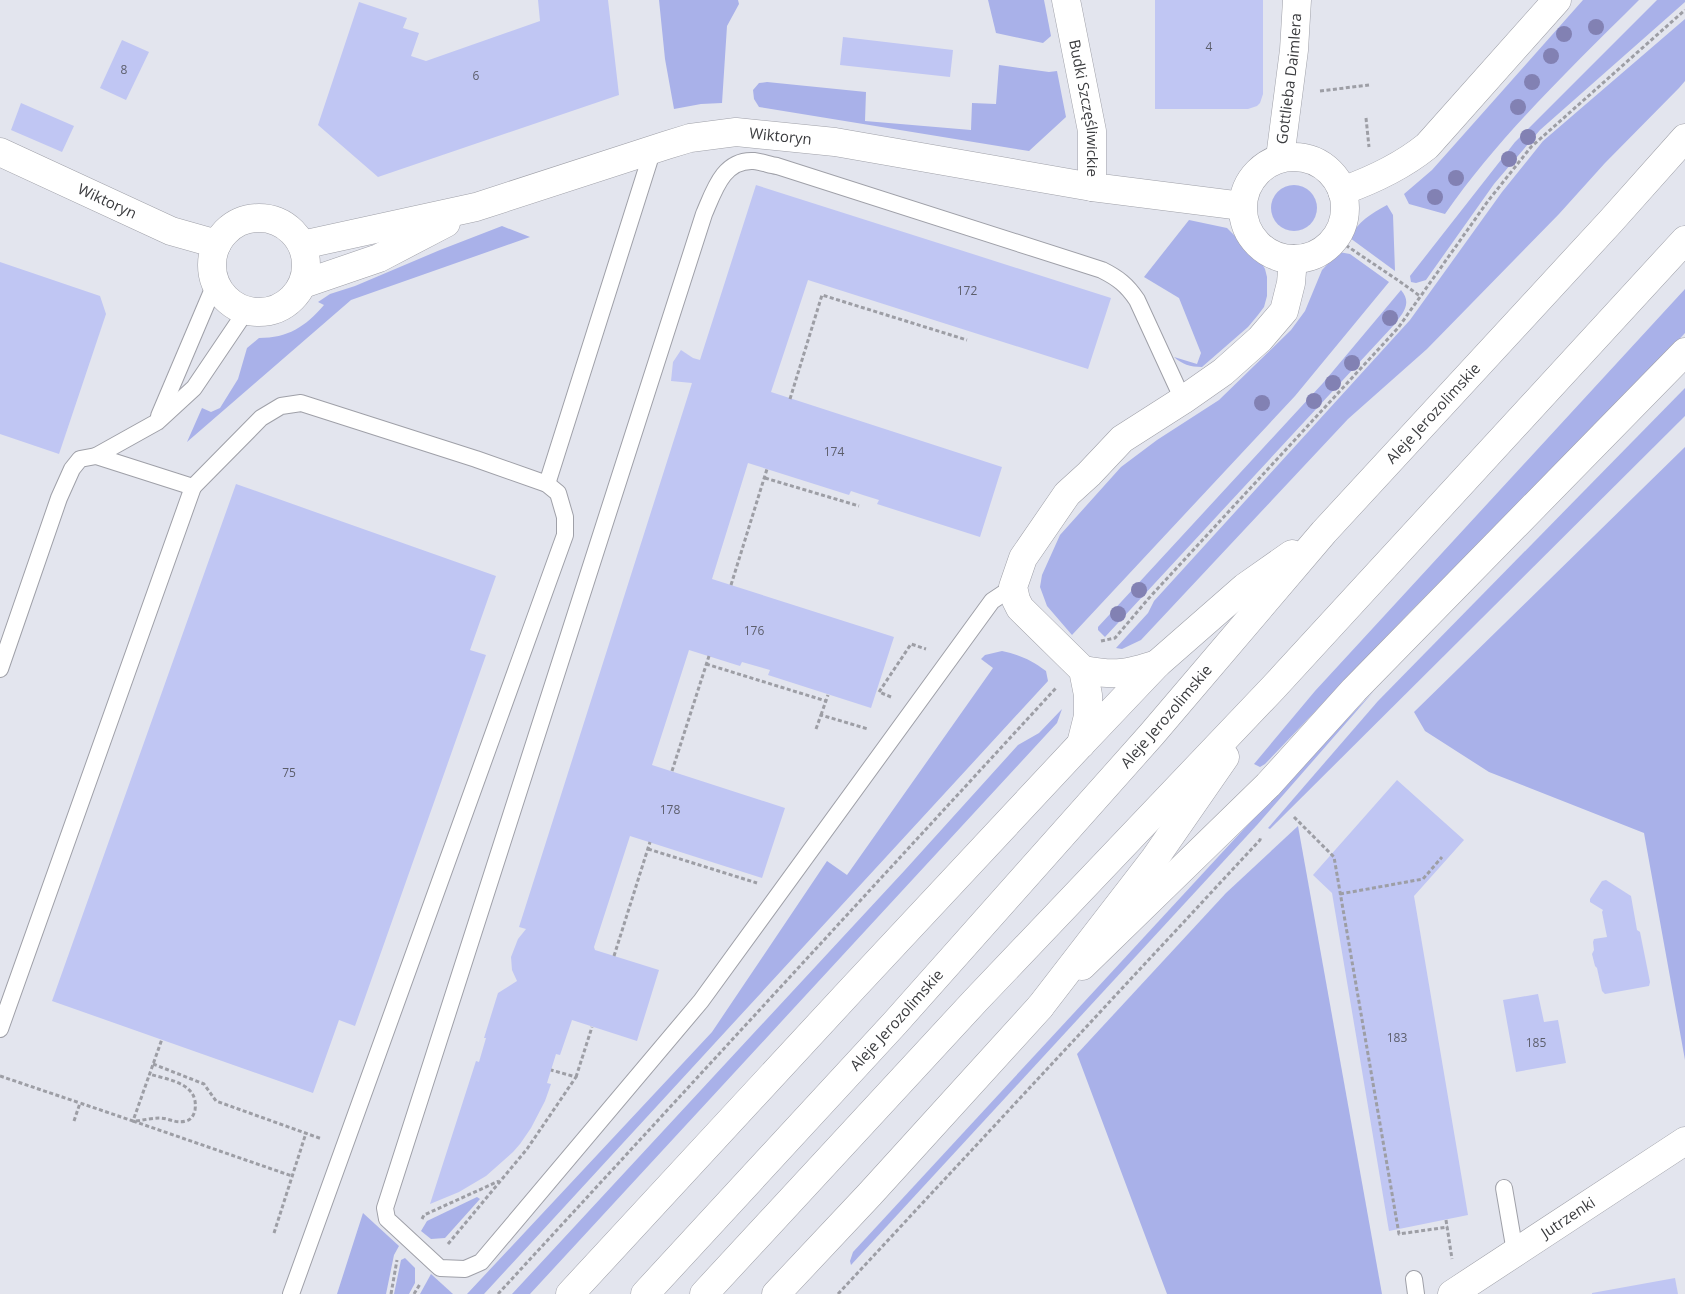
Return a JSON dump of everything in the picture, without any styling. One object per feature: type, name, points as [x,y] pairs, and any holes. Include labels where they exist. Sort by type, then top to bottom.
[{"type":"street","name":"Budki Szczęśliwickie","points":[[1066,0],[1092,131],[1092,187],[1242,206]]},
{"type":"street","name":"Gottlieba Daimlera","points":[[1280,158],[1294,50],[1298,0]]},
{"type":"street","points":[[1342,191],[1382,176],[1414,156],[1426,146],[1557,0]]},
{"type":"street","name":"Wiktoryn","points":[[302,245],[476,207],[690,138],[736,132],[835,142],[1092,187]]},
{"type":"street","name":"Aleje Jerozolimskie","points":[[645,1294],[909,1008],[1152,734],[1324,532],[1604,229],[1685,138]]},
{"type":"street","name":"Wiktoryn","points":[[0,152],[171,231],[217,244]]},
{"type":"street","points":[[1296,156],[1311,159],[1324,166],[1335,177],[1342,191],[1345,207],[1343,223],[1336,238],[1324,250],[1309,256],[1293,259],[1277,256],[1263,248],[1252,237],[1245,222],[1242,206],[1245,190],[1253,176],[1265,165],[1280,158],[1296,156]]},
{"type":"street","name":"Wiktoryn","points":[[303,284],[379,258],[476,207]]},
{"type":"street","points":[[249,219],[270,220],[289,229],[302,245],[306,267],[303,284],[287,303],[268,312],[246,311],[228,301],[215,284],[211,264],[217,244],[230,228],[249,219]]},
{"type":"street","points":[[704,1294],[975,1000],[1273,688],[1685,240]]},
{"type":"street","points":[[1081,744],[1088,716],[1088,695],[1083,670],[1020,608],[1013,588],[1023,558],[1067,494],[1122,439],[1224,372],[1260,339],[1284,311],[1291,283],[1293,259]]},
{"type":"street","points":[[776,1294],[1040,1007],[1268,785],[1354,690],[1685,352]]},
{"type":"street","points":[[570,1294],[860,980],[1157,664],[1245,587],[1324,532]]},
{"type":"street","points":[[1083,670],[1106,674],[1130,673],[1157,664]]},
{"type":"street","points":[[1040,1007],[1155,858],[1273,688]]},
{"type":"street","name":"Jutrzenki","points":[[1452,1294],[1685,1141]]},
{"type":"lane","points":[[547,484],[653,149]]},
{"type":"lane","points":[[1013,588],[992,601],[701,1001],[481,1262],[465,1269],[440,1268],[387,1219],[385,1208],[704,214],[718,181],[730,168],[738,163],[754,161],[1093,267],[1112,275],[1127,286],[1137,300],[1183,400]]},
{"type":"lane","points":[[157,422],[215,284]]},
{"type":"lane","points":[[0,669],[59,498],[72,469],[80,459],[96,456],[157,422],[194,388],[246,311]]},
{"type":"lane","points":[[0,1029],[193,487],[261,418],[281,406],[301,402],[476,458],[547,484],[558,493],[565,517],[565,535],[291,1294]]},
{"type":"lane","points":[[96,456],[193,487]]},
{"type":"lane","points":[[1504,1188],[1515,1252]]},
{"type":"path","points":[[1096,642],[1115,638],[1163,583],[1398,328],[1488,201],[1531,147],[1685,10]]},
{"type":"path","points":[[1314,91],[1369,86]]},
{"type":"path","points":[[1366,118],[1369,150]]},
{"type":"path","points":[[1336,238],[1420,296]]},
{"type":"path","points":[[790,399],[822,295],[967,340]]},
{"type":"path","points":[[731,585],[767,469]]},
{"type":"path","points":[[765,478],[859,506]]},
{"type":"path","points":[[893,698],[879,692],[911,644],[930,650]]},
{"type":"path","points":[[672,771],[709,656]]},
{"type":"path","points":[[706,664],[826,701]]},
{"type":"path","points":[[498,1294],[1056,688]]},
{"type":"path","points":[[816,729],[828,695]]},
{"type":"path","points":[[821,715],[871,730]]},
{"type":"path","points":[[1294,817],[1334,857],[1399,1234],[1448,1227]]},
{"type":"path","points":[[838,1294],[1260,840]]},
{"type":"path","points":[[614,956],[650,842]]},
{"type":"path","points":[[648,849],[758,883]]},
{"type":"path","points":[[1340,894],[1423,879],[1442,857]]},
{"type":"path","points":[[433,1261],[527,1149],[576,1077],[592,1027]]},
{"type":"path","points":[[134,1121],[162,1039]]},
{"type":"path","points":[[153,1064],[204,1084],[216,1101],[344,1146]]},
{"type":"path","points":[[551,1070],[576,1077]]},
{"type":"path","points":[[134,1121],[160,1118],[175,1122],[187,1121],[194,1114],[196,1102],[192,1092],[184,1085],[150,1074]]},
{"type":"path","points":[[0,1076],[292,1176]]},
{"type":"path","points":[[74,1121],[80,1103]]},
{"type":"path","points":[[274,1233],[306,1133]]},
{"type":"path","points":[[1446,1220],[1451,1247]]},
{"type":"shaded area","points":[[659,0],[738,0],[739,4],[727,26],[722,103],[701,104],[674,109],[665,59]]},
{"type":"shaded area","points":[[988,0],[1044,0],[1051,36],[1043,43],[996,33]]},
{"type":"shaded area","points":[[1583,0],[1639,0],[1537,103],[1489,157],[1445,214],[1409,204],[1404,194],[1432,170]]},
{"type":"shaded area","points":[[1657,0],[1685,0],[1685,2],[1540,130],[1494,184],[1426,280],[1416,283],[1411,282],[1410,276],[1515,142]]},
{"type":"shaded area","points":[[1685,19],[1685,81],[1679,88],[1427,349],[1348,419],[1141,640],[1122,649],[1116,648],[1148,613],[1154,601],[1410,320],[1502,192],[1543,141]]},
{"type":"shaded area","points":[[999,65],[1049,72],[1057,71],[1066,117],[1029,151],[759,107],[754,99],[753,90],[759,83],[767,82],[866,92],[865,121],[971,130],[972,103],[996,104]]},
{"type":"shaded area","points":[[1289,185],[1299,185],[1313,195],[1317,208],[1313,221],[1307,227],[1299,231],[1289,231],[1275,221],[1271,213],[1271,203],[1281,189]]},
{"type":"shaded area","points":[[1387,205],[1393,215],[1395,271],[1350,238],[1361,222]]},
{"type":"shaded area","points":[[1189,220],[1227,228],[1261,262],[1267,277],[1267,296],[1264,307],[1248,327],[1202,367],[1186,365],[1174,357],[1197,364],[1201,353],[1179,298],[1144,277]]},
{"type":"shaded area","points":[[502,226],[530,237],[351,300],[187,442],[202,408],[211,412],[220,408],[238,379],[247,348],[259,338],[279,336],[295,330],[317,313],[324,305],[318,302],[330,294],[355,286]]},
{"type":"shaded area","points":[[1339,252],[1350,254],[1389,282],[1295,396],[1072,635],[1047,606],[1040,587],[1042,575],[1060,535],[1121,467],[1157,440],[1219,400],[1291,330],[1305,311],[1322,270]]},
{"type":"shaded area","points":[[1685,289],[1685,333],[1629,393],[1412,610],[1265,764],[1260,767],[1254,764],[1315,691]]},
{"type":"shaded area","points":[[1401,290],[1406,300],[1405,309],[1393,326],[1105,637],[1098,630],[1098,627],[1323,383]]},
{"type":"shaded area","points":[[1685,388],[1685,416],[1270,829],[1268,828],[1378,701]]},
{"type":"shaded area","points":[[1685,447],[1685,1060],[1644,833],[1489,772],[1425,731],[1414,712]]},
{"type":"shaded area","points":[[1002,651],[1025,658],[1041,667],[1046,671],[1048,681],[484,1294],[467,1294],[712,1032],[827,861],[847,875],[993,668],[981,659],[985,655]]},
{"type":"shaded area","points":[[1374,691],[1257,825],[851,1265],[850,1261],[853,1252],[1316,751]]},
{"type":"shaded area","points":[[1062,709],[1057,723],[530,1294],[512,1294],[905,870],[1018,745],[1039,733]]},
{"type":"shaded area","points":[[1298,826],[1382,1294],[1167,1294],[1077,1054],[1226,893]]},
{"type":"shaded area","points":[[477,1197],[480,1199],[445,1238],[431,1239],[421,1231],[427,1221]]},
{"type":"shaded area","points":[[363,1213],[399,1246],[394,1255],[386,1294],[337,1294]]},
{"type":"shaded area","points":[[405,1258],[415,1268],[415,1283],[409,1294],[394,1294],[401,1260]]},
{"type":"shaded area","points":[[431,1274],[453,1294],[420,1294]]},
{"type":"building","points":[[538,0],[608,0],[619,95],[378,177],[318,125],[359,2],[407,18],[403,28],[419,33],[411,56],[426,61],[540,21]]},
{"type":"building","points":[[1155,0],[1263,0],[1263,94],[1257,106],[1248,109],[1155,109]]},
{"type":"building","points":[[843,37],[953,50],[950,77],[840,65]]},
{"type":"building","points":[[122,40],[149,52],[126,100],[100,88]]},
{"type":"building","points":[[21,103],[74,126],[62,152],[11,130]]},
{"type":"building","points":[[756,185],[1111,298],[1088,369],[808,280],[771,392],[1002,467],[980,537],[877,504],[879,500],[851,491],[849,495],[748,463],[712,579],[894,637],[871,708],[768,675],[770,670],[742,662],[740,666],[689,650],[652,765],[785,808],[762,878],[630,836],[594,947],[595,950],[659,970],[637,1041],[572,1020],[560,1055],[556,1054],[547,1083],[551,1084],[545,1101],[520,1144],[486,1176],[459,1192],[430,1204],[476,1061],[479,1062],[486,1038],[484,1038],[498,993],[517,981],[512,970],[511,957],[518,939],[526,929],[519,927],[692,383],[671,381],[673,362],[681,350],[700,360]]},
{"type":"building","points":[[0,262],[100,296],[106,314],[59,454],[0,434]]},
{"type":"building","points":[[236,484],[496,576],[470,650],[486,655],[355,1026],[339,1020],[313,1093],[52,1001]]},
{"type":"building","points":[[1397,780],[1464,840],[1414,896],[1468,1215],[1389,1231],[1332,893],[1313,875]]},
{"type":"building","points":[[1606,880],[1631,896],[1650,982],[1649,986],[1605,994],[1602,991],[1592,954],[1594,950],[1593,942],[1594,939],[1607,937],[1603,910],[1590,902],[1590,899],[1602,881]]},
{"type":"building","points":[[1538,994],[1544,1022],[1558,1020],[1566,1063],[1516,1072],[1503,1000]]},
{"type":"building","points":[[1675,1278],[1678,1294],[1592,1294],[1592,1293]]}]
